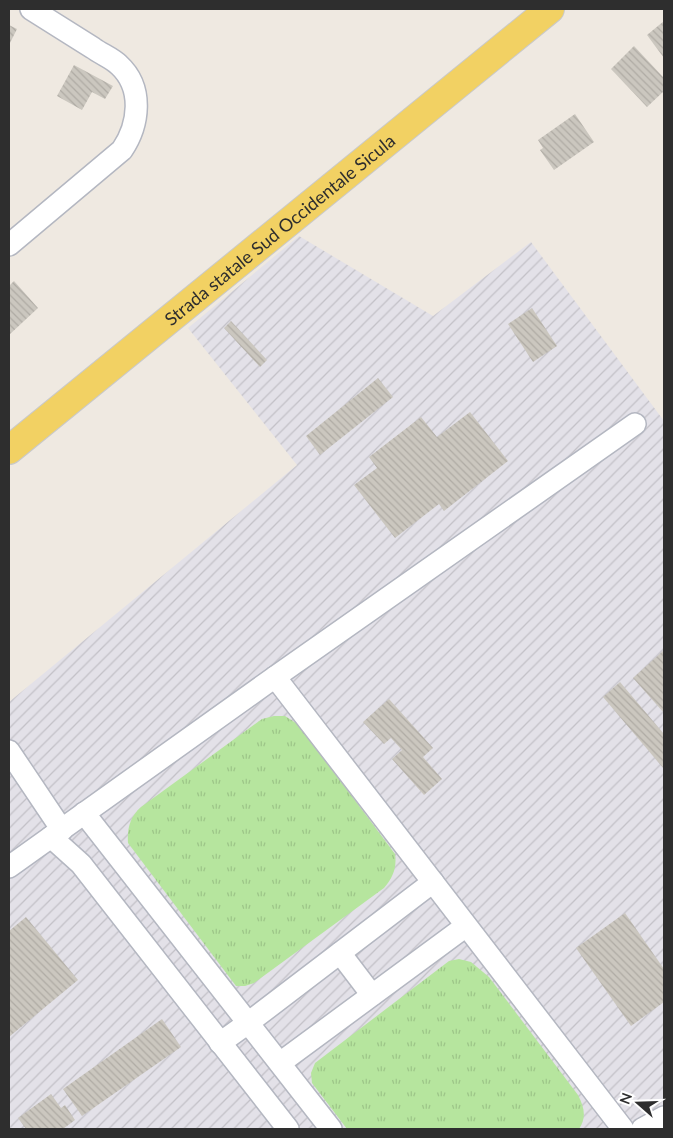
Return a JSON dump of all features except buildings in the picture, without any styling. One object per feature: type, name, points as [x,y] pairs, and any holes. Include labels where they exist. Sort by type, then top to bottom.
[{"type":"main road","name":"Strada statale Sud Occidentale Sicula","points":[[9,450],[550,9]]},
{"type":"street","points":[[9,245],[122,150],[133,130],[136,118],[137,107],[132,84],[119,65],[31,9]]},
{"type":"street","points":[[9,867],[635,424]]},
{"type":"street","points":[[275,677],[623,1129]]},
{"type":"street","points":[[9,751],[56,833],[288,1129]]},
{"type":"street","points":[[84,813],[280,1063],[323,1126]]},
{"type":"street","points":[[220,1043],[432,882]]},
{"type":"street","points":[[141,941],[168,920]]},
{"type":"street","points":[[280,1063],[466,926]]},
{"type":"street","points":[[340,953],[372,995]]},
{"type":"street","points":[[642,1129],[664,1118]]},
{"type":"shaded area","points":[[299,236],[433,316],[531,242],[664,421],[664,1129],[9,1129],[9,702],[297,465],[188,328]]},
{"type":"green space","points":[[285,716],[299,725],[395,854],[395,868],[384,888],[254,983],[236,986],[128,843],[128,832],[132,819],[141,807],[262,719]]},
{"type":"green space","points":[[459,959],[471,962],[489,977],[578,1095],[584,1112],[582,1125],[579,1129],[347,1129],[312,1083],[311,1073],[315,1063],[449,961]]}]
